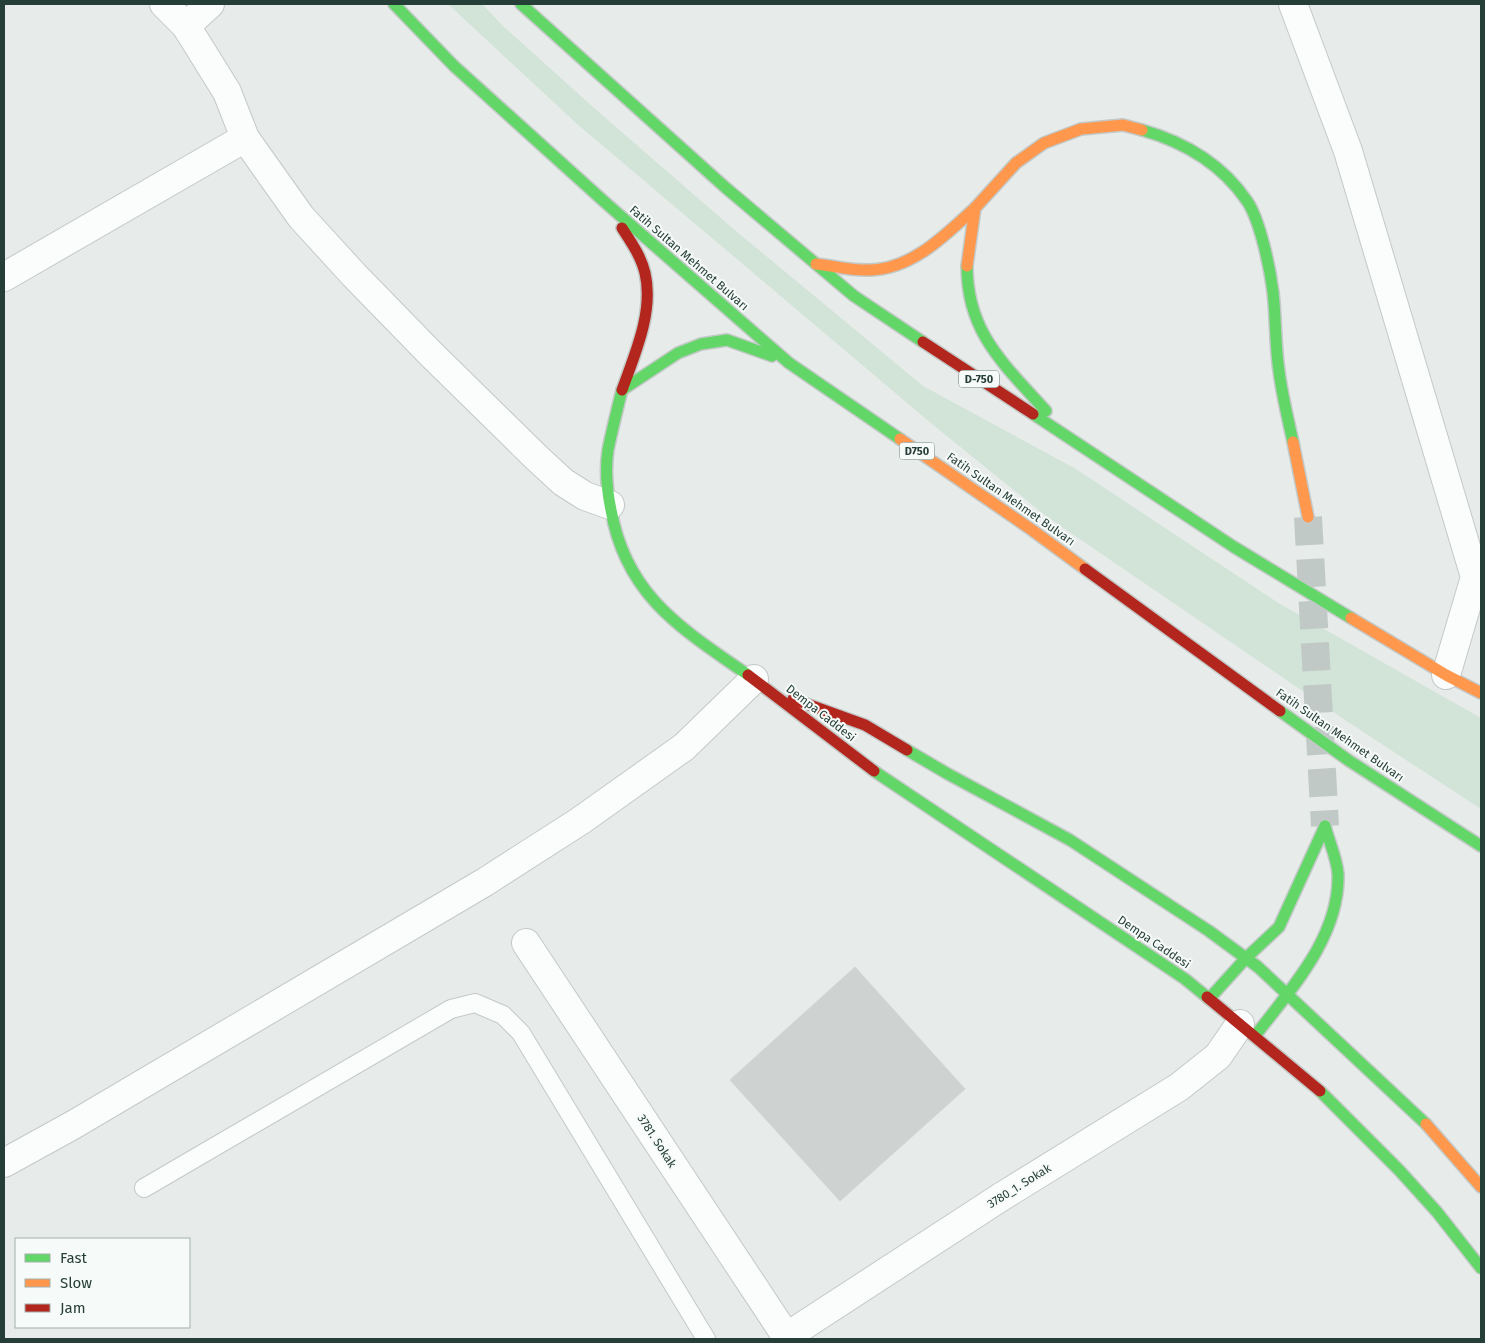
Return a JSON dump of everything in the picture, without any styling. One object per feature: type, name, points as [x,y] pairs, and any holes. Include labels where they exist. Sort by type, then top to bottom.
[{"type":"main road","name":"Fatih Sultan Mehmet Bulvarı","points":[[394,4],[454,66],[608,205],[789,363],[1032,530],[1348,760],[1481,846]]},
{"type":"main road","name":"D-750","points":[[522,4],[726,188],[854,296],[1234,547],[1481,693]]},
{"type":"main road","points":[[816,264],[872,271],[894,267],[916,258],[975,208],[1016,163],[1044,143],[1081,129],[1123,125],[1160,135],[1193,150],[1224,174],[1248,202],[1263,240],[1273,291],[1279,371],[1308,517]]},
{"type":"main road","name":"Dempa Caddesi","points":[[608,205],[641,259],[647,284],[640,336],[622,390],[608,451],[607,488],[614,527],[628,565],[652,600],[685,631],[761,684],[859,761],[1185,979],[1323,1094],[1399,1170],[1437,1212],[1481,1268]]},
{"type":"main road","points":[[975,208],[967,258],[968,286],[976,320],[993,352],[1072,440]]},
{"type":"main road","points":[[622,390],[678,353],[700,344],[727,340],[789,363]]},
{"type":"main road","name":"Dempa Caddesi","points":[[761,684],[865,726],[948,774],[1070,840],[1195,922],[1258,967],[1432,1129],[1481,1187]]},
{"type":"main road","points":[[1209,999],[1246,958],[1279,927],[1325,826],[1338,874],[1331,918],[1320,947],[1287,994],[1247,1030]]},
{"type":"street","points":[[164,4],[186,26],[227,92],[245,138],[300,217],[430,353],[537,458],[563,482],[585,496],[610,505]]},
{"type":"street","points":[[186,26],[210,4]]},
{"type":"street","points":[[1293,4],[1348,151],[1475,577],[1446,674]]},
{"type":"street","points":[[4,277],[245,138]]},
{"type":"street","points":[[4,1163],[485,882],[580,821],[684,747],[761,684]]},
{"type":"street","name":"3781. Sokak","points":[[526,943],[787,1338]]},
{"type":"street","name":"3780_1. Sokak","points":[[787,1338],[1001,1197],[1179,1087],[1247,1030]]},
{"type":"lane","points":[[144,1188],[451,1009],[475,1003],[503,1015],[521,1034],[706,1339]]},
{"type":"green space","points":[[448,4],[482,4],[504,27],[593,107],[730,226],[923,386],[1076,469],[1280,604],[1481,718],[1481,809],[1345,720],[1046,516],[932,424],[577,124]]},
{"type":"building","points":[[855,967],[965,1089],[840,1201],[730,1080]]},
{"type":"tunnel","points":[[1308,517],[1325,826]]},
{"type":"traffic: fast","points":[[394,4],[454,66],[608,205],[789,363],[900,439]]},
{"type":"traffic: fast","points":[[521,4],[726,188],[854,296],[923,342]]},
{"type":"traffic: fast","points":[[1142,130],[1173,141],[1214,165],[1237,188],[1252,209],[1270,270],[1279,371],[1293,442]]},
{"type":"traffic: fast","points":[[967,266],[973,310],[981,329],[1003,362],[1046,411]]},
{"type":"traffic: fast","points":[[622,390],[678,353],[701,344],[727,340],[772,356]]},
{"type":"traffic: fast","points":[[622,390],[608,450],[607,480],[608,495],[618,540],[629,566],[660,608],[701,642],[748,675]]},
{"type":"traffic: fast","points":[[1033,414],[1234,547],[1351,618]]},
{"type":"traffic: fast","points":[[1280,711],[1348,760],[1481,846]]},
{"type":"traffic: fast","points":[[907,750],[1070,840],[1209,931],[1258,967],[1426,1124]]},
{"type":"traffic: fast","points":[[874,771],[1185,979],[1207,997]]},
{"type":"traffic: fast","points":[[1209,999],[1246,958],[1279,927],[1325,826]]},
{"type":"traffic: fast","points":[[1255,1036],[1310,961],[1322,941],[1331,919],[1336,897],[1338,874],[1335,856],[1325,826]]},
{"type":"traffic: fast","points":[[1320,1091],[1399,1170],[1437,1212],[1481,1268]]},
{"type":"traffic: slow","points":[[975,208],[1016,163],[1044,143],[1081,129],[1123,125],[1142,130]]},
{"type":"traffic: slow","points":[[816,264],[863,270],[886,268],[900,264],[927,249],[975,208],[967,266]]},
{"type":"traffic: slow","points":[[900,439],[1085,569]]},
{"type":"traffic: slow","points":[[1293,442],[1308,517]]},
{"type":"traffic: slow","points":[[1351,618],[1446,675],[1481,693]]},
{"type":"traffic: slow","points":[[1426,1124],[1481,1187]]},
{"type":"traffic: jam","points":[[622,228],[641,261],[647,287],[647,302],[642,332],[622,390]]},
{"type":"traffic: jam","points":[[923,342],[1033,414]]},
{"type":"traffic: jam","points":[[1085,569],[1280,711]]},
{"type":"traffic: jam","points":[[748,675],[874,771]]},
{"type":"traffic: jam","points":[[793,699],[865,725],[907,750]]},
{"type":"traffic: jam","points":[[1207,997],[1320,1091]]}]
